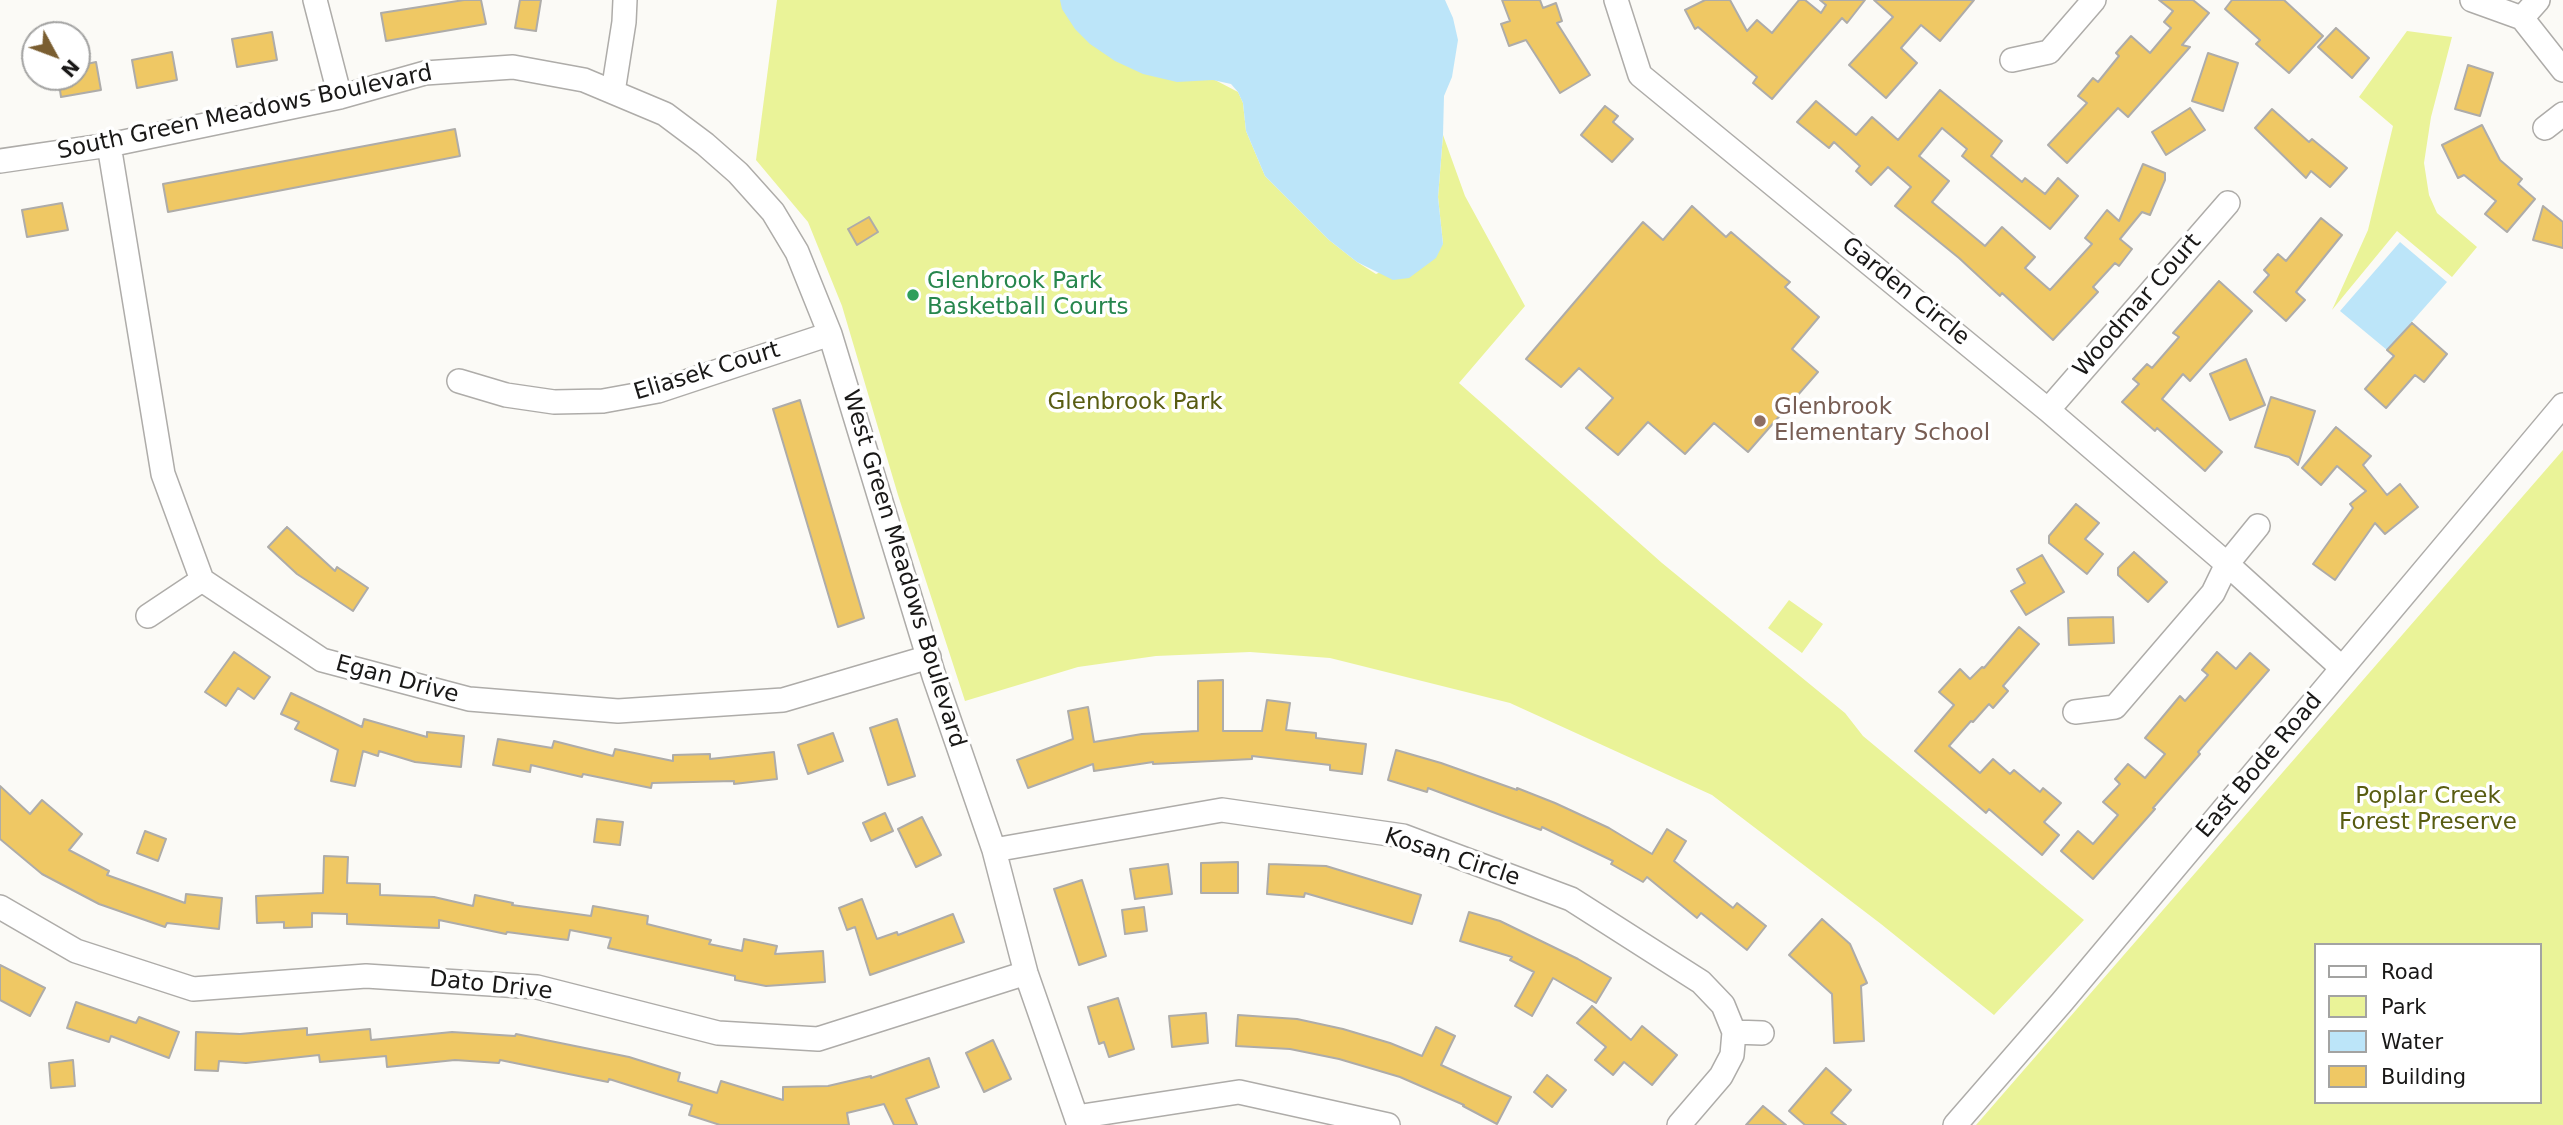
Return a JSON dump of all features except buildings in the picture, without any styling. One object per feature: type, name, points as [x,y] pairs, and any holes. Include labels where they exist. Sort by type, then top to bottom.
[{"type":"street","points":[[315,0],[340,97]]},
{"type":"street","points":[[613,93],[625,0]]},
{"type":"street","name":"Garden Circle","points":[[1616,0],[1640,75],[2048,410],[2227,564],[2342,668]]},
{"type":"street","points":[[2012,60],[2049,52],[2094,0]]},
{"type":"street","points":[[2472,0],[2522,18],[2563,70]]},
{"type":"street","points":[[2522,18],[2538,0]]},
{"type":"street","name":"South Green Meadows Boulevard","points":[[0,161],[108,145],[340,97],[425,73],[513,67],[584,80],[613,93]]},
{"type":"street","name":"West Green Meadows Boulevard","points":[[613,93],[665,114],[705,144],[738,173],[773,212],[797,252],[830,334],[879,500],[994,850],[1026,973],[1078,1121]]},
{"type":"street","points":[[108,145],[163,474],[202,579],[148,616]]},
{"type":"street","name":"Woodmar Court","points":[[2048,410],[2228,203]]},
{"type":"street","name":"Eliasek Court","points":[[459,381],[506,395],[554,402],[603,401],[658,391],[830,334]]},
{"type":"street","name":"East Bode Road","points":[[1955,1125],[2062,1002],[2563,405]]},
{"type":"street","points":[[2075,712],[2115,707],[2213,593],[2227,564],[2258,526]]},
{"type":"street","name":"Egan Drive","points":[[202,579],[322,660],[470,699],[618,711],[783,700],[929,656]]},
{"type":"street","name":"Kosan Circle","points":[[994,850],[1222,810],[1403,836],[1571,899],[1701,982],[1723,1005],[1734,1032]]},
{"type":"street","name":"Dato Drive","points":[[0,907],[76,951],[193,989],[366,976],[537,986],[718,1033],[818,1039],[1026,973]]},
{"type":"street","points":[[1679,1125],[1721,1076],[1732,1055],[1734,1032],[1762,1033]]},
{"type":"street","points":[[1078,1121],[1239,1092],[1388,1125]]},
{"type":"green space","name":"Glenbrook Park","points":[[777,0],[1062,0],[1238,92],[1243,103],[1246,131],[1265,176],[1329,240],[1376,274],[1443,244],[1438,197],[1443,135],[1465,196],[1525,306],[1459,383],[1662,563],[1845,713],[1863,736],[2084,920],[1994,1015],[1881,924],[1712,795],[1510,703],[1330,658],[1250,652],[1156,656],[1078,667],[965,701],[898,495],[842,306],[808,222],[756,160]]},
{"type":"green space","points":[[2407,31],[2452,37],[2431,117],[2424,163],[2429,195],[2437,213],[2477,247],[2452,277],[2397,231],[2332,310],[2368,230],[2393,126],[2359,97]]},
{"type":"green space","name":"Poplar Creek Forest Preserve","points":[[2563,450],[2563,1125],[1976,1125]]},
{"type":"green space","points":[[1789,600],[1823,624],[1802,653],[1768,628]]},
{"type":"water","points":[[1060,0],[1445,0],[1458,40],[1452,77],[1444,96],[1438,197],[1443,244],[1436,258],[1409,278],[1393,280],[1357,262],[1329,240],[1265,176],[1246,131],[1243,103],[1231,84],[1213,80],[1177,82],[1143,74],[1115,61],[1090,44],[1075,29],[1062,9]]},
{"type":"water","points":[[2400,242],[2447,282],[2387,350],[2340,311]]},
{"type":"place","name":"Glenbrook Park Basketball Courts","points":[[913,295]]},
{"type":"place","name":"Glenbrook Elementary School","points":[[1760,421]]}]
